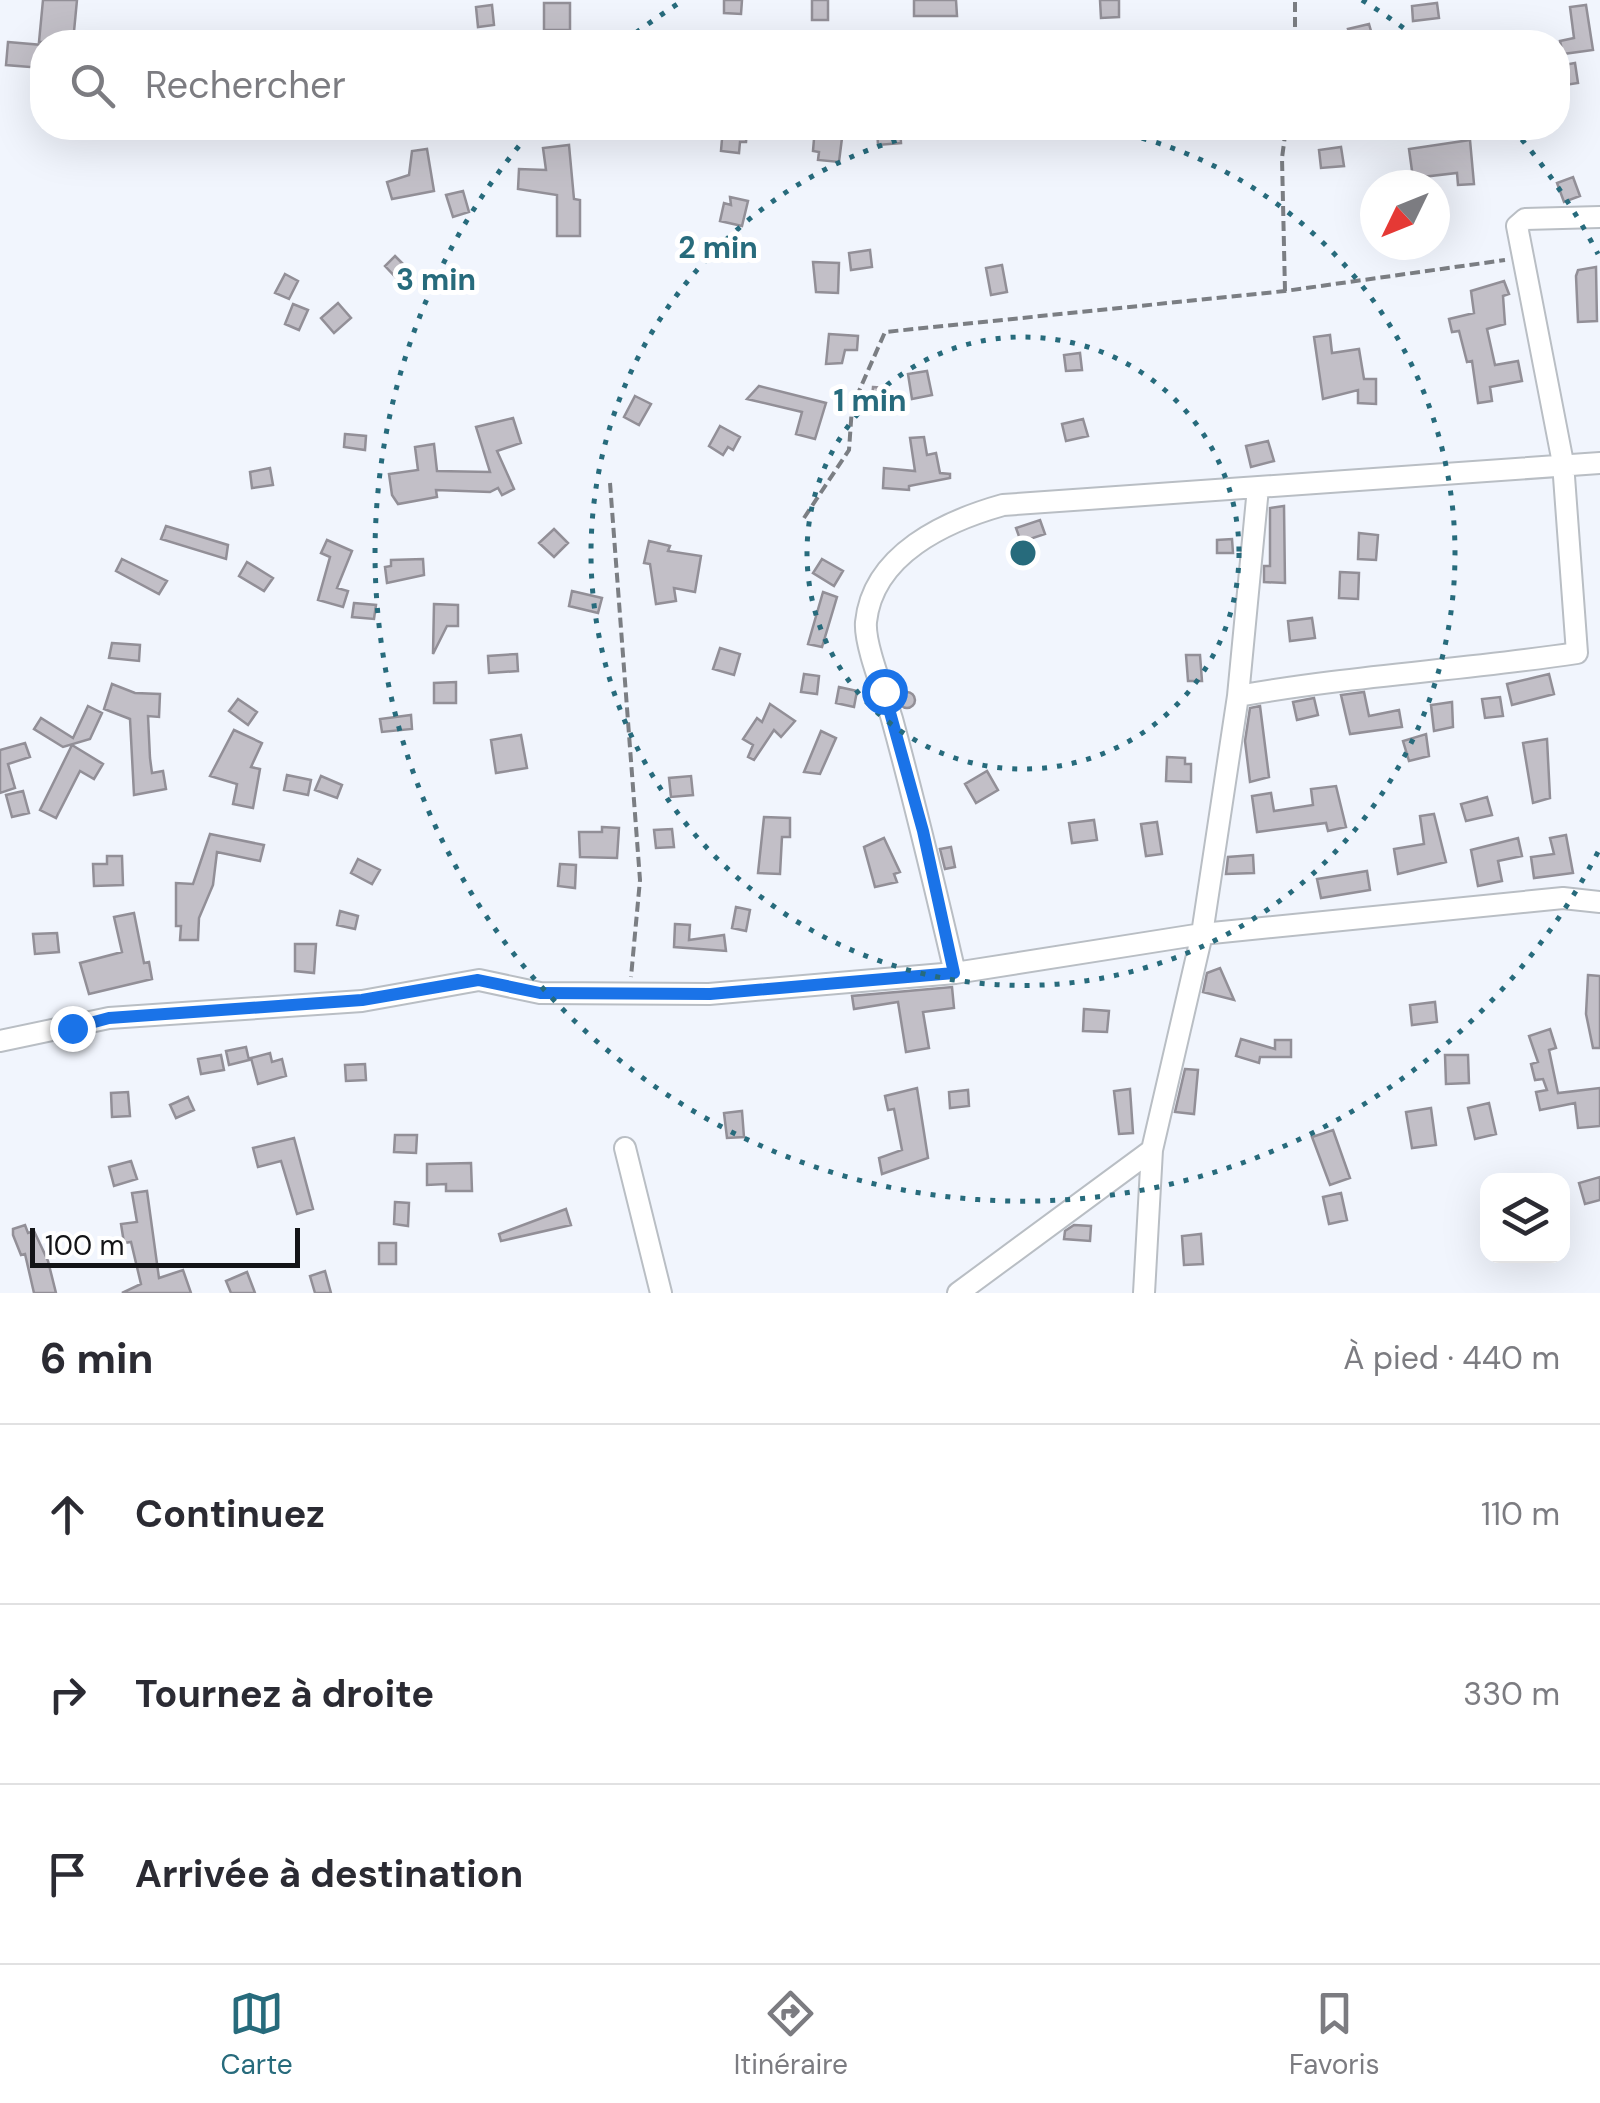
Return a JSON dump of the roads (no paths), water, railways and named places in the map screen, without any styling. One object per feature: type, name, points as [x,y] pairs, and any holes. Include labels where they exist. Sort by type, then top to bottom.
[{"type":"street","points":[[1577,653],[1563,463],[1517,226],[1525,219],[1600,217]]},
{"type":"street","points":[[954,973],[923,831],[865,626],[881,579],[914,544],[942,526],[1003,505],[1600,463]]},
{"type":"street","points":[[1144,1293],[1152,1150],[1202,934],[1238,696],[1258,488]]},
{"type":"street","points":[[1238,696],[1327,680],[1478,668],[1600,651]]},
{"type":"street","points":[[0,1042],[109,1018],[362,1000],[478,980],[540,993],[710,994],[954,973],[1202,934],[1563,898],[1600,902]]},
{"type":"street","points":[[626,1148],[661,1293]]},
{"type":"street","points":[[958,1293],[1152,1150]]}]
